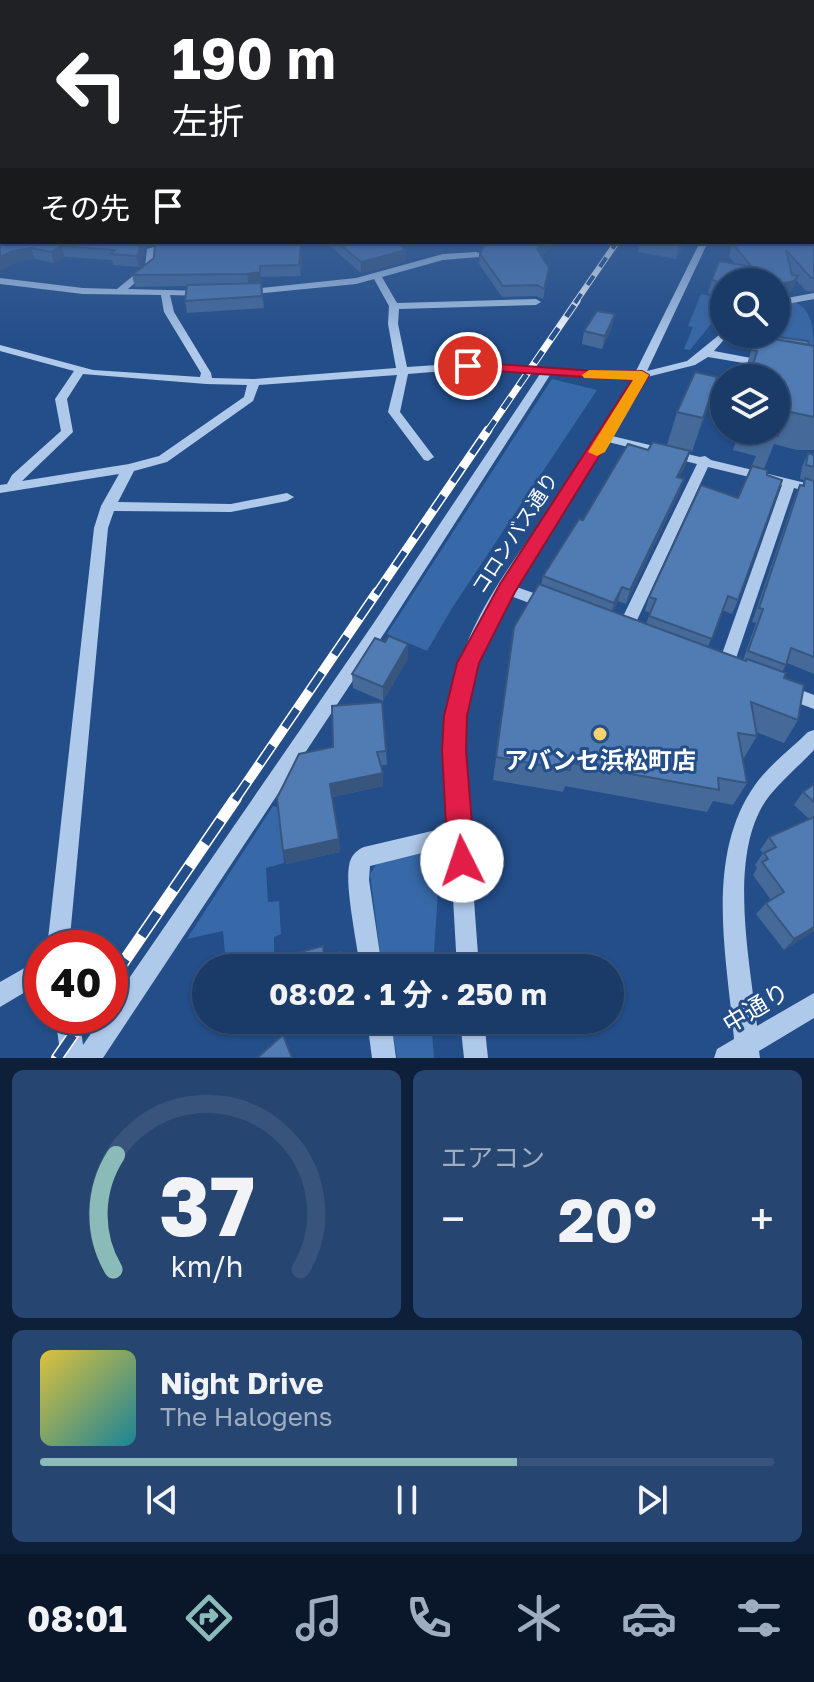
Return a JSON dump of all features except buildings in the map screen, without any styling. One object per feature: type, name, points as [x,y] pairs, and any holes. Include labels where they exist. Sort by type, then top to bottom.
[{"type":"street","points":[[118,293],[149,267],[151,249]]},
{"type":"street","name":"コロンバス通り","points":[[467,954],[454,750],[456,716],[468,663],[507,589],[642,375],[701,249]]},
{"type":"street","points":[[236,292],[305,288],[378,277],[443,257],[476,255]]},
{"type":"street","points":[[378,277],[394,306],[393,324],[402,381],[394,412],[428,457]]},
{"type":"street","points":[[0,281],[118,293],[214,293]]},
{"type":"street","points":[[165,294],[169,312],[206,373],[206,381]]},
{"type":"street","points":[[790,300],[814,296]]},
{"type":"street","points":[[802,298],[814,307]]},
{"type":"street","points":[[394,306],[536,302]]},
{"type":"street","points":[[0,348],[80,370],[116,376],[254,382],[468,366],[609,377],[642,375],[691,363],[711,348]]},
{"type":"street","points":[[706,353],[768,364]]},
{"type":"street","points":[[6,488],[67,432],[61,399],[80,370]]},
{"type":"street","points":[[89,1058],[548,370]]},
{"type":"street","points":[[6,488],[129,468],[172,455],[249,399],[254,382]]},
{"type":"street","points":[[605,438],[814,489]]},
{"type":"street","points":[[625,632],[705,460]]},
{"type":"street","points":[[60,930],[101,528],[108,506],[129,468]]},
{"type":"street","points":[[725,668],[790,482]]},
{"type":"street","points":[[108,506],[231,508],[287,497]]},
{"type":"street","points":[[507,589],[571,612]]},
{"type":"street","points":[[769,685],[814,702]]},
{"type":"street","points":[[740,1054],[732,893],[737,853],[747,819],[762,790],[814,738]]},
{"type":"street","points":[[369,954],[359,880],[359,865],[364,857],[460,834]]},
{"type":"street","points":[[0,995],[24,980]]},
{"type":"street","name":"中通り","points":[[740,1054],[814,1005]]},
{"type":"street","points":[[70,1034],[73,1058]]},
{"type":"street","points":[[381,1034],[384,1058]]},
{"type":"street","points":[[473,1034],[476,1058]]},
{"type":"shaded area","points":[[701,294],[710,296],[710,325],[690,350],[684,349],[693,327],[688,326]]},
{"type":"shaded area","points":[[795,302],[801,306],[809,317],[814,358],[802,347],[790,346],[790,304]]},
{"type":"shaded area","points":[[552,379],[597,390],[452,608],[427,651],[387,634]]},
{"type":"shaded area","points":[[273,806],[279,808],[284,863],[266,868],[268,902],[279,901],[281,934],[274,937],[274,954],[225,954],[223,931],[187,939]]},
{"type":"shaded area","points":[[435,850],[440,853],[434,954],[380,954],[370,874],[378,862]]},
{"type":"shaded area","points":[[393,1034],[432,1034],[434,1058],[397,1058]]},
{"type":"railway","points":[[575,303],[612,249]]},
{"type":"railway","points":[[487,432],[577,301]]},
{"type":"railway","points":[[376,594],[488,430]]},
{"type":"railway","points":[[235,800],[377,592]]},
{"type":"railway","points":[[128,956],[236,798]]},
{"type":"railway","points":[[57,1058],[74,1034]]},
{"type":"slow traffic","points":[[589,375],[642,375],[597,452]]},
{"type":"place","name":"アバンセ浜松町店","points":[[600,734]]},
{"type":"route","points":[[462,861],[454,750],[456,716],[468,663],[492,613],[593,458],[642,375],[609,377],[468,366]]}]
